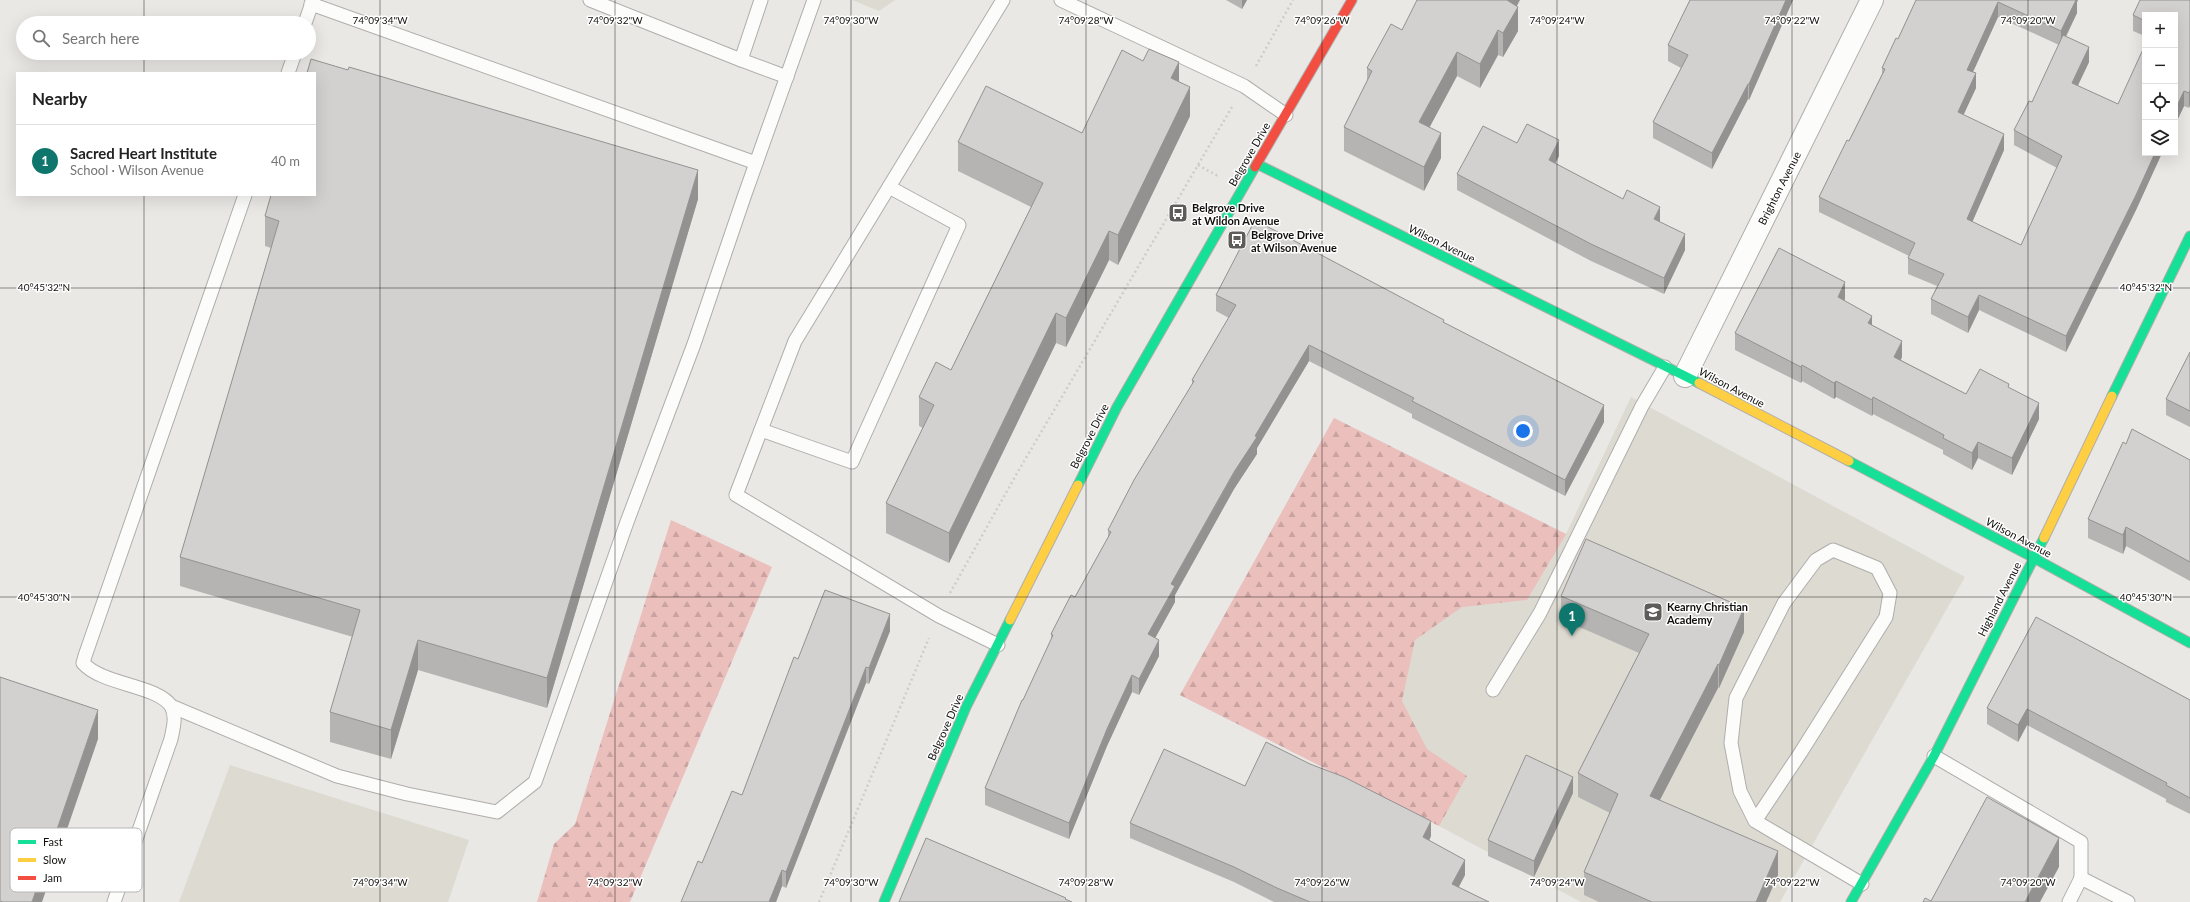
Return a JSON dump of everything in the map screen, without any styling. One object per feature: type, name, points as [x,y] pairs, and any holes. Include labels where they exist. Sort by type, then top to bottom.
[{"type":"street","name":"Belgrove Drive","points":[[884,902],[966,707],[1117,407],[1352,0]]},
{"type":"street","name":"Brighton Avenue","points":[[1685,376],[1872,0]]},
{"type":"street","name":"Wilson Avenue","points":[[1257,164],[1685,376],[2034,558],[2190,643]]},
{"type":"street","name":"Highland Avenue","points":[[1851,902],[1934,756],[2034,558],[2190,236]]},
{"type":"street","points":[[910,839],[932,849]]},
{"type":"lane","points":[[590,0],[787,77]]},
{"type":"lane","points":[[741,60],[761,0]]},
{"type":"lane","points":[[245,196],[83,663],[88,668],[101,675],[157,695],[171,706],[337,776],[407,794],[497,812],[536,782],[628,522],[694,344],[740,207],[814,0]]},
{"type":"lane","points":[[998,645],[938,616],[736,495],[795,341],[1003,0]]},
{"type":"lane","points":[[1061,0],[1244,86],[1286,115]]},
{"type":"lane","points":[[307,16],[312,2],[756,163]]},
{"type":"lane","points":[[288,72],[292,60]]},
{"type":"lane","points":[[761,430],[852,462],[959,225],[889,187]]},
{"type":"lane","points":[[1493,690],[1540,613],[1642,406],[1665,367]]},
{"type":"lane","points":[[1755,821],[1801,752],[1886,617],[1890,593],[1877,568],[1833,550],[1816,560],[1784,603],[1736,698],[1731,743],[1740,791],[1755,821],[1862,884]]},
{"type":"lane","points":[[140,828],[171,739],[174,720],[171,706]]},
{"type":"lane","points":[[1934,756],[2081,842],[2081,878],[2069,902]]},
{"type":"lane","points":[[2081,878],[2128,902]]},
{"type":"lane","points":[[114,902],[117,892]]},
{"type":"path","points":[[819,902],[938,616],[1016,475],[1293,0]]},
{"type":"shaded area","points":[[852,0],[895,0],[879,11]]},
{"type":"shaded area","points":[[1631,397],[1965,577],[1780,902],[1581,902],[1439,826],[1180,695],[1334,418],[1566,534]]},
{"type":"shaded area","points":[[230,765],[469,840],[448,902],[179,902]]},
{"type":"green space","points":[[1334,418],[1566,534],[1527,600],[1462,607],[1415,640],[1402,701],[1427,749],[1467,776],[1439,826],[1180,695]]},
{"type":"green space","points":[[671,520],[772,567],[630,902],[537,902],[554,844],[575,824]]},
{"type":"building","points":[[1417,0],[1507,0],[1518,7],[1503,33],[1498,30],[1480,64],[1457,52],[1419,122],[1441,133],[1424,167],[1344,127],[1372,71],[1367,68],[1391,24],[1402,30]]},
{"type":"building","points":[[1690,0],[1786,0],[1749,84],[1712,153],[1653,122],[1688,55],[1668,45]]},
{"type":"building","points":[[1916,0],[2076,0],[2061,31],[1998,2],[1967,70],[1976,73],[1958,112],[2004,134],[1967,219],[2021,245],[2062,156],[2014,130],[2029,101],[2032,102],[2063,35],[2089,47],[2072,83],[2118,104],[2142,52],[2142,156],[2154,156],[2136,195],[2066,336],[1979,295],[1968,317],[1931,299],[1944,274],[1908,258],[1915,243],[1819,197],[1847,140],[1849,141],[1885,69],[1882,68],[1896,38],[1898,39]]},
{"type":"building","points":[[2140,0],[2190,0],[2190,90],[2189,93],[2184,91],[2178,104],[2178,12],[2142,12],[2142,20],[2133,15]]},
{"type":"building","points":[[1149,49],[1179,62],[1171,78],[1190,87],[1118,235],[1109,231],[1066,318],[1056,313],[949,533],[886,503],[934,405],[919,397],[936,362],[951,370],[1043,183],[958,142],[986,86],[1082,133],[1122,50],[1143,61]]},
{"type":"building","points":[[311,60],[348,70],[349,67],[698,170],[547,678],[418,640],[391,730],[330,712],[360,610],[180,557],[279,221],[265,216],[271,196],[316,196],[316,72],[307,72]]},
{"type":"building","points":[[1527,124],[1559,140],[1549,160],[1623,199],[1627,190],[1660,207],[1654,219],[1685,234],[1664,278],[1591,244],[1457,174],[1483,126],[1517,143]]},
{"type":"building","points":[[1255,220],[1444,320],[1443,322],[1604,405],[1565,480],[1412,401],[1414,398],[1309,345],[1255,436],[1257,437],[1234,472],[1171,584],[1175,586],[1148,634],[1159,640],[1139,679],[1132,675],[1107,729],[1069,823],[985,788],[1022,700],[1053,635],[1051,634],[1071,595],[1075,597],[1111,532],[1108,530],[1134,480],[1194,381],[1192,380],[1236,305],[1216,295]]},
{"type":"building","points":[[1779,248],[1845,282],[1838,297],[1872,316],[1868,323],[1902,341],[1894,357],[1966,394],[1980,369],[2009,384],[2008,387],[2039,403],[2012,458],[1978,442],[1972,453],[1943,438],[1944,435],[1873,397],[1872,400],[1836,381],[1834,383],[1802,365],[1801,367],[1735,333]]},
{"type":"building","points":[[2190,352],[2190,411],[2166,399]]},
{"type":"building","points":[[2132,429],[2190,460],[2190,562],[2126,527],[2123,535],[2088,519],[2123,442],[2126,444]]},
{"type":"building","points":[[1586,539],[1744,608],[1719,665],[1718,664],[1650,796],[1778,851],[1756,902],[1652,902],[1584,872],[1618,794],[1578,773],[1649,634],[1561,596]]},
{"type":"building","points":[[825,590],[890,614],[869,668],[866,667],[786,872],[782,870],[769,902],[681,902],[698,861],[702,863],[732,791],[742,795],[794,657],[798,659]]},
{"type":"building","points":[[2036,617],[2190,700],[2190,798],[2166,785],[2167,783],[2027,709],[2018,725],[1987,708]]},
{"type":"building","points":[[0,677],[98,710],[57,828],[10,828],[10,892],[35,892],[32,902],[0,901]]},
{"type":"building","points":[[1266,742],[1310,764],[1344,777],[1431,821],[1423,837],[1465,860],[1452,884],[1489,902],[1310,902],[1234,867],[1130,823],[1164,749],[1245,786]]},
{"type":"building","points":[[1526,755],[1573,777],[1534,861],[1488,840]]},
{"type":"building","points":[[1987,797],[2059,838],[2025,902],[1923,902],[1925,898],[1931,901]]},
{"type":"building","points":[[926,838],[1066,898],[1065,899],[1072,902],[899,902]]},
{"type":"traffic: fast","points":[[1257,164],[1699,383]]},
{"type":"traffic: fast","points":[[1078,485],[1117,407],[1255,167]]},
{"type":"traffic: fast","points":[[2112,396],[2190,236]]},
{"type":"traffic: fast","points":[[1849,461],[2034,558],[2190,643]]},
{"type":"traffic: fast","points":[[1851,902],[1934,756],[2044,538]]},
{"type":"traffic: fast","points":[[884,902],[966,707],[1010,620]]},
{"type":"traffic: slow","points":[[1699,383],[1849,461]]},
{"type":"traffic: slow","points":[[2044,538],[2112,396]]},
{"type":"traffic: slow","points":[[1010,620],[1078,485]]},
{"type":"traffic: jam","points":[[1255,167],[1352,0]]},
{"type":"place","name":"Belgrove Drive at Wildon Avenue","points":[[1178,213]]},
{"type":"place","name":"Belgrove Drive at Wilson Avenue","points":[[1237,240]]},
{"type":"place","name":"Kearny Christian Academy","points":[[1653,612]]},
{"type":"place","name":"Sacred Heart Institute","points":[[1572,636]]}]
